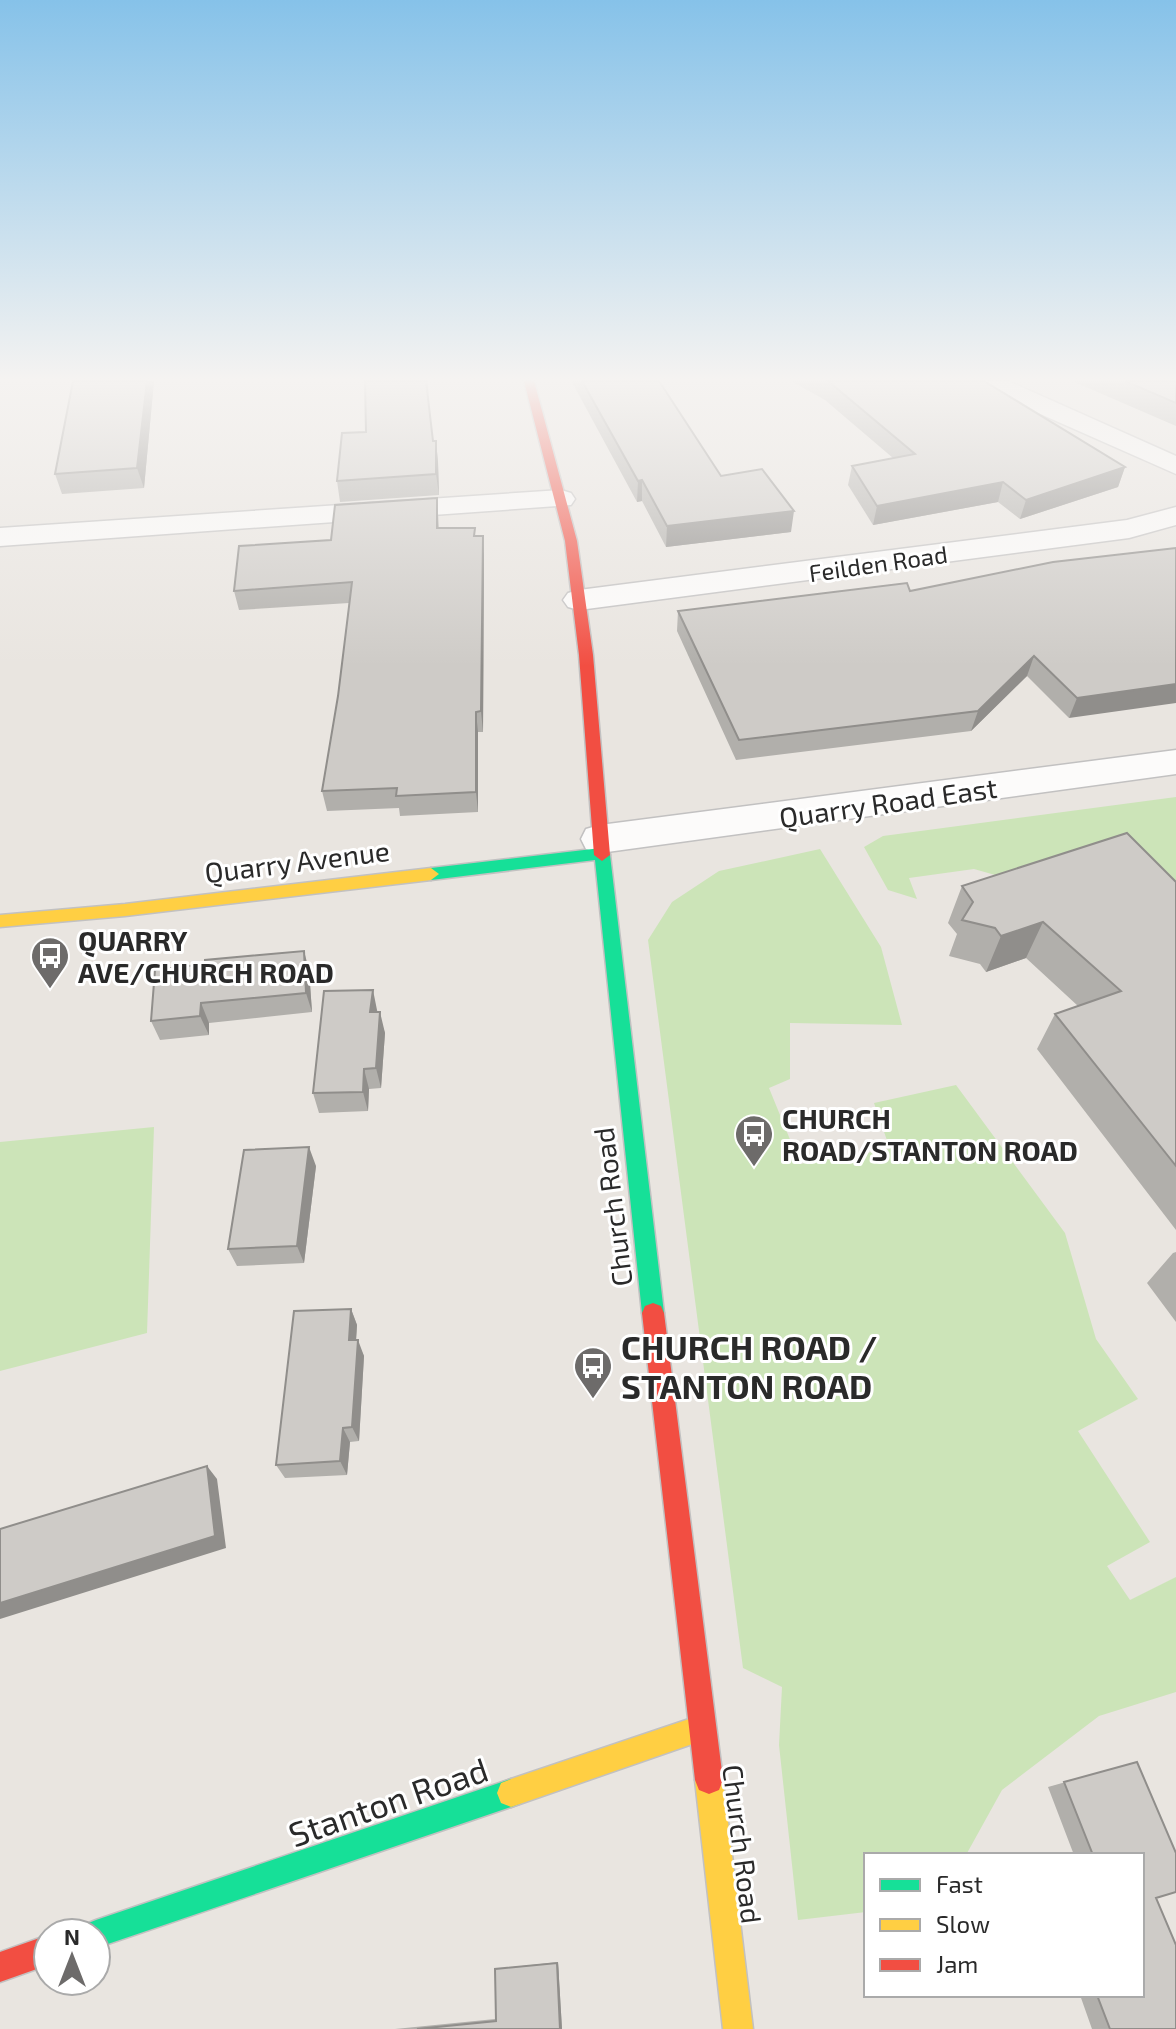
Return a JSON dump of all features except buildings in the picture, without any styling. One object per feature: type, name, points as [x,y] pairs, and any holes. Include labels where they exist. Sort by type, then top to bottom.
[{"type":"main road","name":"Church Road","points":[[555,476],[571,541],[579,600],[601,846],[738,2029]]},
{"type":"main road","name":"Quarry Avenue","points":[[0,921],[125,910],[601,846]]},
{"type":"main road","name":"Stanton Road","points":[[112,1929],[701,1728]]},
{"type":"main road","points":[[0,1967],[32,1956]]},
{"type":"street","points":[[0,537],[561,499]]},
{"type":"street","name":"Feilden Road","points":[[579,600],[1129,529],[1176,516]]},
{"type":"street","name":"Quarry Road East","points":[[601,846],[1176,762]]},
{"type":"green space","points":[[1176,797],[1176,940],[1048,890],[974,869],[909,878],[917,899],[888,890],[864,847],[883,836]]},
{"type":"green space","points":[[820,849],[881,947],[902,1025],[790,1023],[790,1079],[769,1088],[800,1164],[890,1149],[874,1103],[956,1085],[1065,1233],[1096,1339],[1138,1399],[1078,1431],[1150,1542],[1107,1566],[1130,1600],[1176,1577],[1176,1692],[1099,1716],[1002,1790],[967,1853],[864,1853],[864,1912],[798,1920],[779,1745],[782,1687],[743,1668],[648,940],[672,902],[719,871]]},
{"type":"green space","points":[[154,1127],[147,1333],[0,1371],[0,1142]]},
{"type":"traffic: fast","points":[[431,874],[601,854]]},
{"type":"traffic: fast","points":[[602,855],[653,1313]]},
{"type":"traffic: fast","points":[[112,1929],[511,1793]]},
{"type":"traffic: slow","points":[[0,921],[125,910],[431,874]]},
{"type":"traffic: slow","points":[[511,1793],[701,1728]]},
{"type":"traffic: slow","points":[[709,1780],[738,2029]]},
{"type":"traffic: jam","points":[[554,476],[571,541],[586,655],[602,855]]},
{"type":"traffic: jam","points":[[653,1313],[709,1780]]},
{"type":"traffic: jam","points":[[0,1967],[32,1956]]},
{"type":"place","name":"QUARRY AVE/CHURCH ROAD","points":[[50,990]]},
{"type":"place","name":"CHURCH ROAD/STANTON ROAD","points":[[754,1168]]},
{"type":"place","name":"CHURCH ROAD / STANTON ROAD","points":[[593,1400]]}]
